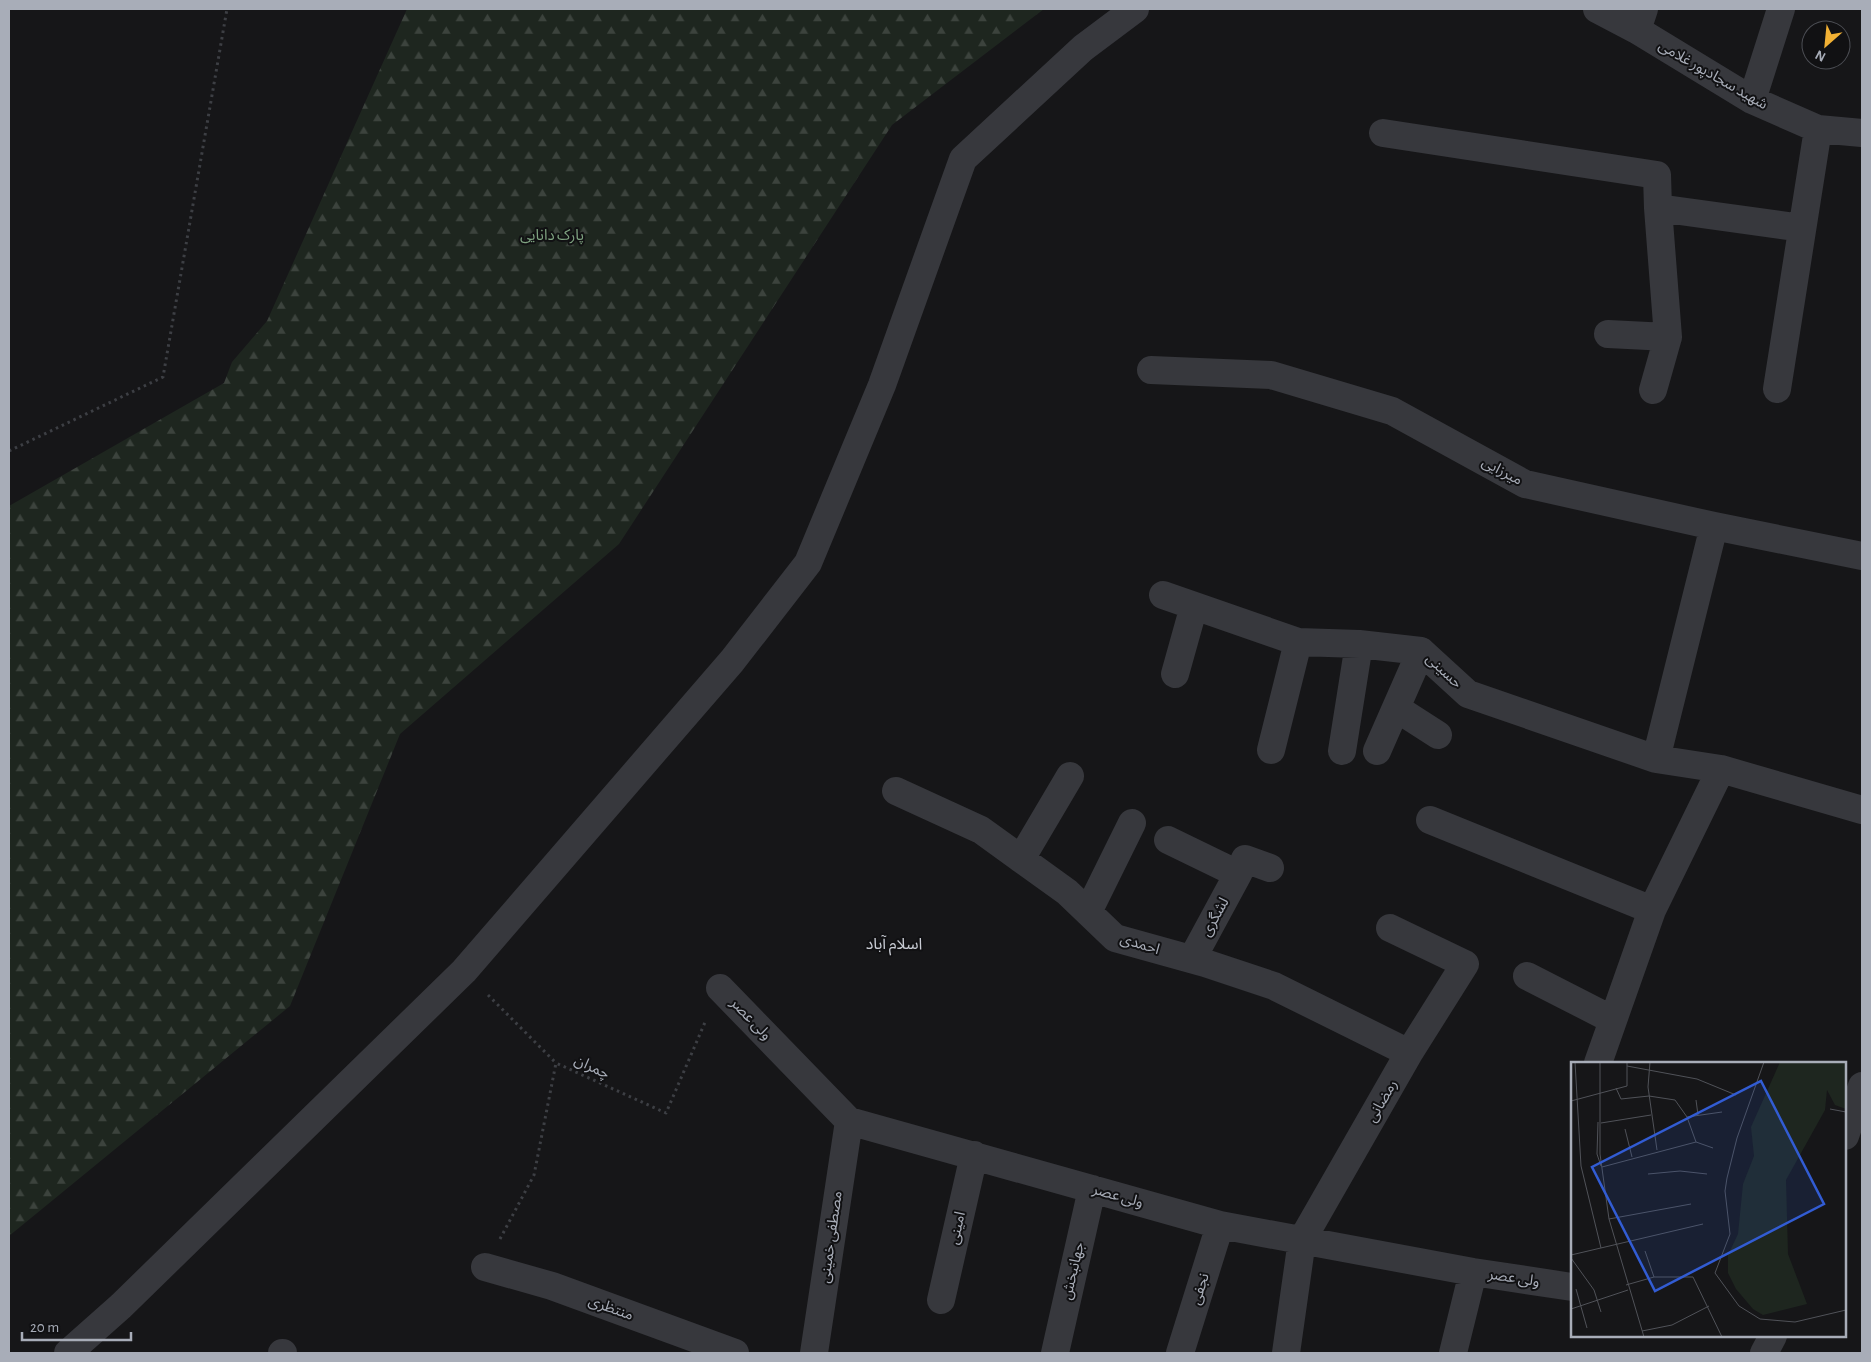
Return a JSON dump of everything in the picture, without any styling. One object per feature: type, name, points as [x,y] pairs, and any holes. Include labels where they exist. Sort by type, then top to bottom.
[{"type":"street","points":[[68,1353],[128,1299],[464,971],[732,661],[808,563],[882,385],[963,159],[1083,48],[1135,9]]},
{"type":"street","name":"شهید سجادپور غلامی","points":[[1597,9],[1641,20],[1752,100],[1818,129],[1862,133]]},
{"type":"street","points":[[1752,100],[1781,9]]},
{"type":"street","points":[[1777,389],[1818,129]]},
{"type":"street","points":[[1383,133],[1657,175],[1668,337],[1653,390]]},
{"type":"street","points":[[1658,208],[1802,228]]},
{"type":"street","points":[[1608,334],[1668,337]]},
{"type":"street","name":"میرزایی","points":[[1150,370],[1271,375],[1392,411],[1525,484],[1714,526],[1862,556]]},
{"type":"street","points":[[1656,759],[1714,526]]},
{"type":"street","name":"حسینی","points":[[1163,594],[1298,642],[1359,644],[1422,651],[1468,694],[1656,759],[1721,769],[1862,810]]},
{"type":"street","points":[[1175,674],[1194,606]]},
{"type":"street","points":[[1271,750],[1298,642]]},
{"type":"street","points":[[1342,751],[1359,644]]},
{"type":"street","points":[[1378,751],[1422,651]]},
{"type":"street","points":[[1396,708],[1438,736]]},
{"type":"street","points":[[1598,1062],[1652,910],[1721,769]]},
{"type":"street","points":[[1021,859],[1070,776]]},
{"type":"street","name":"احمدی","points":[[896,791],[981,830],[1067,892],[1115,938],[1192,959],[1274,986],[1410,1053]]},
{"type":"street","points":[[1430,820],[1652,910]]},
{"type":"street","points":[[1088,912],[1132,823]]},
{"type":"street","points":[[1168,840],[1238,874],[1245,859],[1270,868]]},
{"type":"street","name":"لشگری","points":[[1192,959],[1238,874]]},
{"type":"street","name":"رمضانی","points":[[1302,1240],[1410,1053],[1465,964],[1390,928]]},
{"type":"street","points":[[1527,976],[1613,1020]]},
{"type":"street","name":"ولی عصر","points":[[720,988],[848,1121],[1220,1225],[1473,1272],[1571,1287]]},
{"type":"street","points":[[1846,1133],[1862,1086]]},
{"type":"street","name":"مصطفی خمینی","points":[[814,1353],[848,1121]]},
{"type":"street","name":"امینی","points":[[941,1300],[974,1155]]},
{"type":"street","name":"جهانبخش","points":[[1055,1353],[1092,1189]]},
{"type":"street","name":"نجفی","points":[[1180,1353],[1220,1225]]},
{"type":"street","points":[[1286,1353],[1302,1240]]},
{"type":"street","name":"منتظری","points":[[484,1267],[552,1286],[707,1349],[735,1353]]},
{"type":"street","points":[[1454,1353],[1473,1272]]},
{"type":"street","points":[[1764,1353],[1772,1337]]},
{"type":"street","points":[[1783,1337],[1785,1353]]},
{"type":"path","points":[[9,451],[163,377],[227,9]]},
{"type":"path","points":[[464,971],[556,1063]]},
{"type":"path","name":"چمران","points":[[484,1267],[534,1175],[556,1063],[666,1113],[720,988]]},
{"type":"green space","name":"پارک دانایی","points":[[407,9],[1044,9],[892,125],[619,544],[400,734],[290,1006],[9,1236],[9,506],[224,383],[232,362],[267,321]]},
{"type":"district","name":"اسلام آباد","points":[[894,944]]}]
